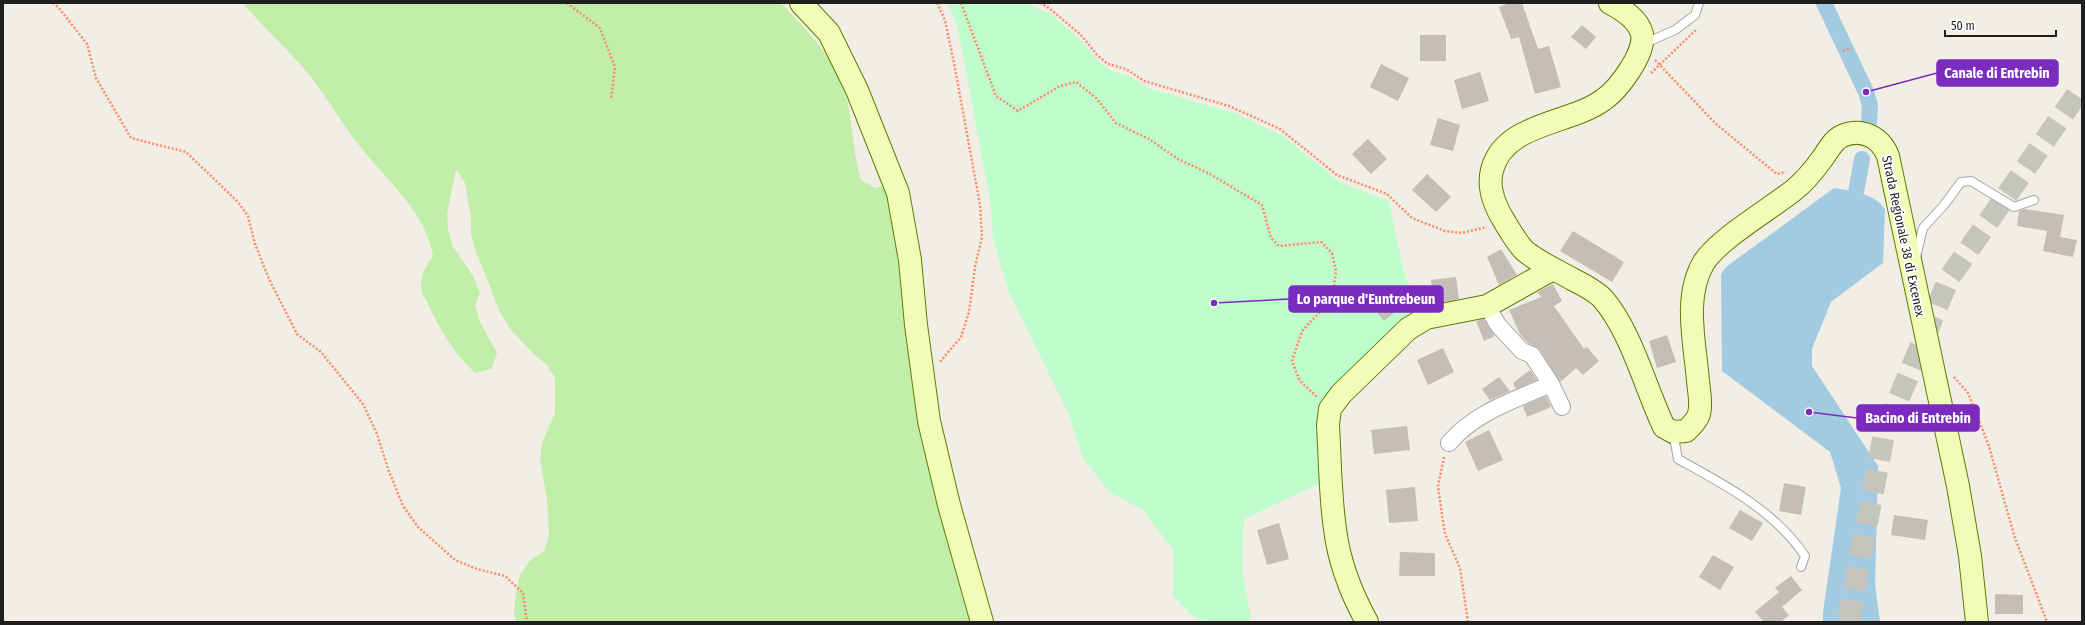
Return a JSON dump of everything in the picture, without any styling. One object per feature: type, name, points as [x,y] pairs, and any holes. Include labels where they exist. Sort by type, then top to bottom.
[{"type":"street","points":[[800,3],[829,33],[857,90],[898,193],[910,260],[929,421],[949,505],[982,622]]},
{"type":"street","points":[[1610,3],[1635,21],[1642,34],[1641,45],[1633,65],[1621,83],[1603,101],[1541,126],[1509,143],[1500,152],[1492,171],[1490,189],[1495,205],[1507,226],[1524,250],[1553,269],[1602,297],[1617,318],[1664,427],[1673,432]]},
{"type":"street","name":"Strada Regionale 38 di Excenex","points":[[1673,432],[1686,431],[1694,424],[1699,415],[1700,400],[1692,317],[1693,292],[1703,264],[1710,253],[1795,189],[1821,160],[1837,139],[1850,133],[1871,135],[1884,146],[1888,156],[1960,502],[1970,556],[1977,622]]},
{"type":"street","points":[[1367,622],[1355,600],[1339,554],[1334,528],[1328,424],[1330,409],[1341,394],[1408,329],[1426,318],[1487,306],[1553,269]]},
{"type":"street","points":[[1487,306],[1498,324],[1522,351],[1532,355],[1551,384],[1562,407]]},
{"type":"street","points":[[1449,443],[1458,432],[1489,411],[1551,384]]},
{"type":"lane","points":[[1641,45],[1675,30],[1695,15],[1699,3]]},
{"type":"lane","points":[[1912,267],[1918,254],[1923,228],[1944,205],[1961,182],[1971,181],[2014,207],[2034,200]]},
{"type":"lane","points":[[1673,432],[1678,459],[1736,491],[1757,506],[1793,538],[1805,556],[1800,567]]},
{"type":"path","points":[[53,3],[59,8],[87,44],[96,78],[131,138],[186,152],[207,174],[224,187],[248,216],[255,244],[266,272],[298,334],[321,352],[363,404],[378,434],[388,469],[402,506],[418,527],[455,560],[477,569],[505,576],[523,593],[527,622]]},
{"type":"path","points":[[567,3],[600,28],[615,67],[611,98]]},
{"type":"path","points":[[924,380],[960,337],[969,312],[975,268],[982,237],[980,205],[954,63],[945,20],[937,3]]},
{"type":"path","points":[[961,3],[996,96],[1018,112],[1060,86],[1076,82],[1096,98],[1116,123],[1149,139],[1178,159],[1210,174],[1262,205],[1271,238],[1279,246],[1321,242],[1332,253],[1336,271],[1333,294],[1319,313],[1302,331],[1292,361],[1300,381],[1330,409]]},
{"type":"path","points":[[1040,3],[1049,8],[1081,35],[1096,55],[1108,64],[1126,69],[1144,81],[1229,106],[1280,130],[1337,175],[1387,194],[1412,218],[1445,231],[1462,233],[1473,232],[1491,226],[1507,226]]},
{"type":"path","points":[[1641,45],[1711,119],[1752,156],[1777,174],[1792,170]]},
{"type":"path","points":[[1843,51],[1851,48]]},
{"type":"path","points":[[1932,365],[1950,372],[1968,393],[1989,446],[2014,535],[2047,622]]},
{"type":"path","points":[[1449,443],[1440,467],[1438,486],[1445,534],[1460,568],[1468,622]]},
{"type":"green space","points":[[243,3],[781,3],[827,55],[844,86],[855,154],[861,180],[876,188],[887,185],[977,622],[516,622],[514,611],[520,575],[530,561],[544,551],[549,535],[547,499],[540,460],[542,443],[555,413],[555,378],[547,365],[511,330],[500,312],[475,249],[471,233],[471,217],[465,183],[456,169],[447,213],[448,230],[453,247],[473,276],[480,293],[475,306],[480,322],[497,353],[491,369],[475,373],[460,357],[443,332],[422,291],[421,282],[423,274],[433,256],[429,240],[423,226],[406,200],[343,124],[311,77]]},
{"type":"green space","points":[[1026,3],[1052,15],[1083,42],[1099,62],[1112,71],[1130,76],[1148,88],[1234,113],[1283,136],[1341,183],[1389,201],[1402,264],[1418,313],[1343,382],[1325,481],[1244,519],[1242,569],[1251,618],[1247,622],[1207,622],[1193,616],[1173,596],[1174,551],[1143,510],[1109,492],[1083,458],[1068,413],[1009,292],[993,240],[991,207],[965,65],[956,22],[948,4]]},
{"type":"water","points":[[1834,188],[1869,196],[1875,199],[1885,209],[1883,263],[1831,302],[1812,349],[1812,366],[1878,466],[1875,584],[1880,622],[1823,622],[1823,612],[1841,488],[1830,452],[1722,371],[1721,274],[1726,267]]},
{"type":"building","points":[[1509,3],[1522,3],[1538,49],[1549,46],[1561,87],[1535,94],[1519,37],[1511,39],[1499,7]]},
{"type":"building","points":[[1582,25],[1596,37],[1586,49],[1571,37]]},
{"type":"building","points":[[1420,35],[1446,35],[1446,61],[1420,61]]},
{"type":"building","points":[[1381,64],[1409,78],[1398,101],[1370,87]]},
{"type":"building","points":[[1480,72],[1489,101],[1462,109],[1454,80]]},
{"type":"building","points":[[1438,118],[1460,125],[1453,151],[1430,145]]},
{"type":"building","points":[[1368,139],[1387,159],[1371,174],[1352,154]]},
{"type":"building","points":[[1427,174],[1451,197],[1436,212],[1412,190]]},
{"type":"building","points":[[2025,209],[2064,215],[2060,237],[2077,240],[2073,257],[2043,251],[2047,231],[2017,226],[2019,211]]},
{"type":"building","points":[[1573,231],[1624,262],[1612,282],[1560,251]]},
{"type":"building","points":[[1501,249],[1517,275],[1499,285],[1487,257]]},
{"type":"building","points":[[1456,277],[1459,299],[1434,304],[1431,280]]},
{"type":"building","points":[[1553,284],[1562,301],[1554,306],[1584,349],[1587,347],[1599,361],[1583,375],[1576,368],[1560,382],[1540,350],[1528,343],[1520,334],[1509,310],[1541,297],[1538,292]]},
{"type":"building","points":[[1386,300],[1396,311],[1384,321],[1375,310]]},
{"type":"building","points":[[1484,319],[1495,336],[1484,341],[1476,321]]},
{"type":"building","points":[[1667,335],[1676,362],[1657,368],[1649,341]]},
{"type":"building","points":[[1443,348],[1454,372],[1428,385],[1417,360]]},
{"type":"building","points":[[1530,370],[1537,380],[1516,389],[1513,383]]},
{"type":"building","points":[[1499,377],[1510,391],[1490,400],[1482,389]]},
{"type":"building","points":[[1546,396],[1551,407],[1527,417],[1523,406]]},
{"type":"building","points":[[1407,426],[1410,450],[1374,454],[1371,430]]},
{"type":"building","points":[[1489,430],[1503,460],[1478,471],[1465,442]]},
{"type":"building","points":[[1784,483],[1806,487],[1801,515],[1779,511]]},
{"type":"building","points":[[1415,487],[1418,521],[1389,523],[1386,490]]},
{"type":"building","points":[[1740,510],[1763,523],[1752,541],[1729,528]]},
{"type":"building","points":[[1894,515],[1928,520],[1925,540],[1891,535]]},
{"type":"building","points":[[1279,523],[1289,559],[1267,565],[1257,530]]},
{"type":"building","points":[[1400,552],[1435,553],[1435,576],[1399,576]]},
{"type":"building","points":[[1713,555],[1734,567],[1720,590],[1699,577]]},
{"type":"building","points":[[1791,576],[1802,590],[1782,607],[1789,615],[1781,622],[1764,622],[1755,612],[1779,592],[1775,588]]},
{"type":"building","points":[[1995,594],[2023,595],[2023,614],[1995,614]]},
{"type":"waterway","points":[[1824,3],[1866,92],[1870,106],[1869,123]]},
{"type":"waterway","points":[[1856,192],[1862,159]]},
{"type":"tunnel","points":[[1851,622],[1850,611],[1884,434],[1949,278],[2082,87]]},
{"type":"place","name":"Canale di Entrebin","points":[[1866,92]]},
{"type":"place","name":"Lo parque d'Euntrebeun","points":[[1214,303]]},
{"type":"place","name":"Bacino di Entrebin","points":[[1809,412]]}]
